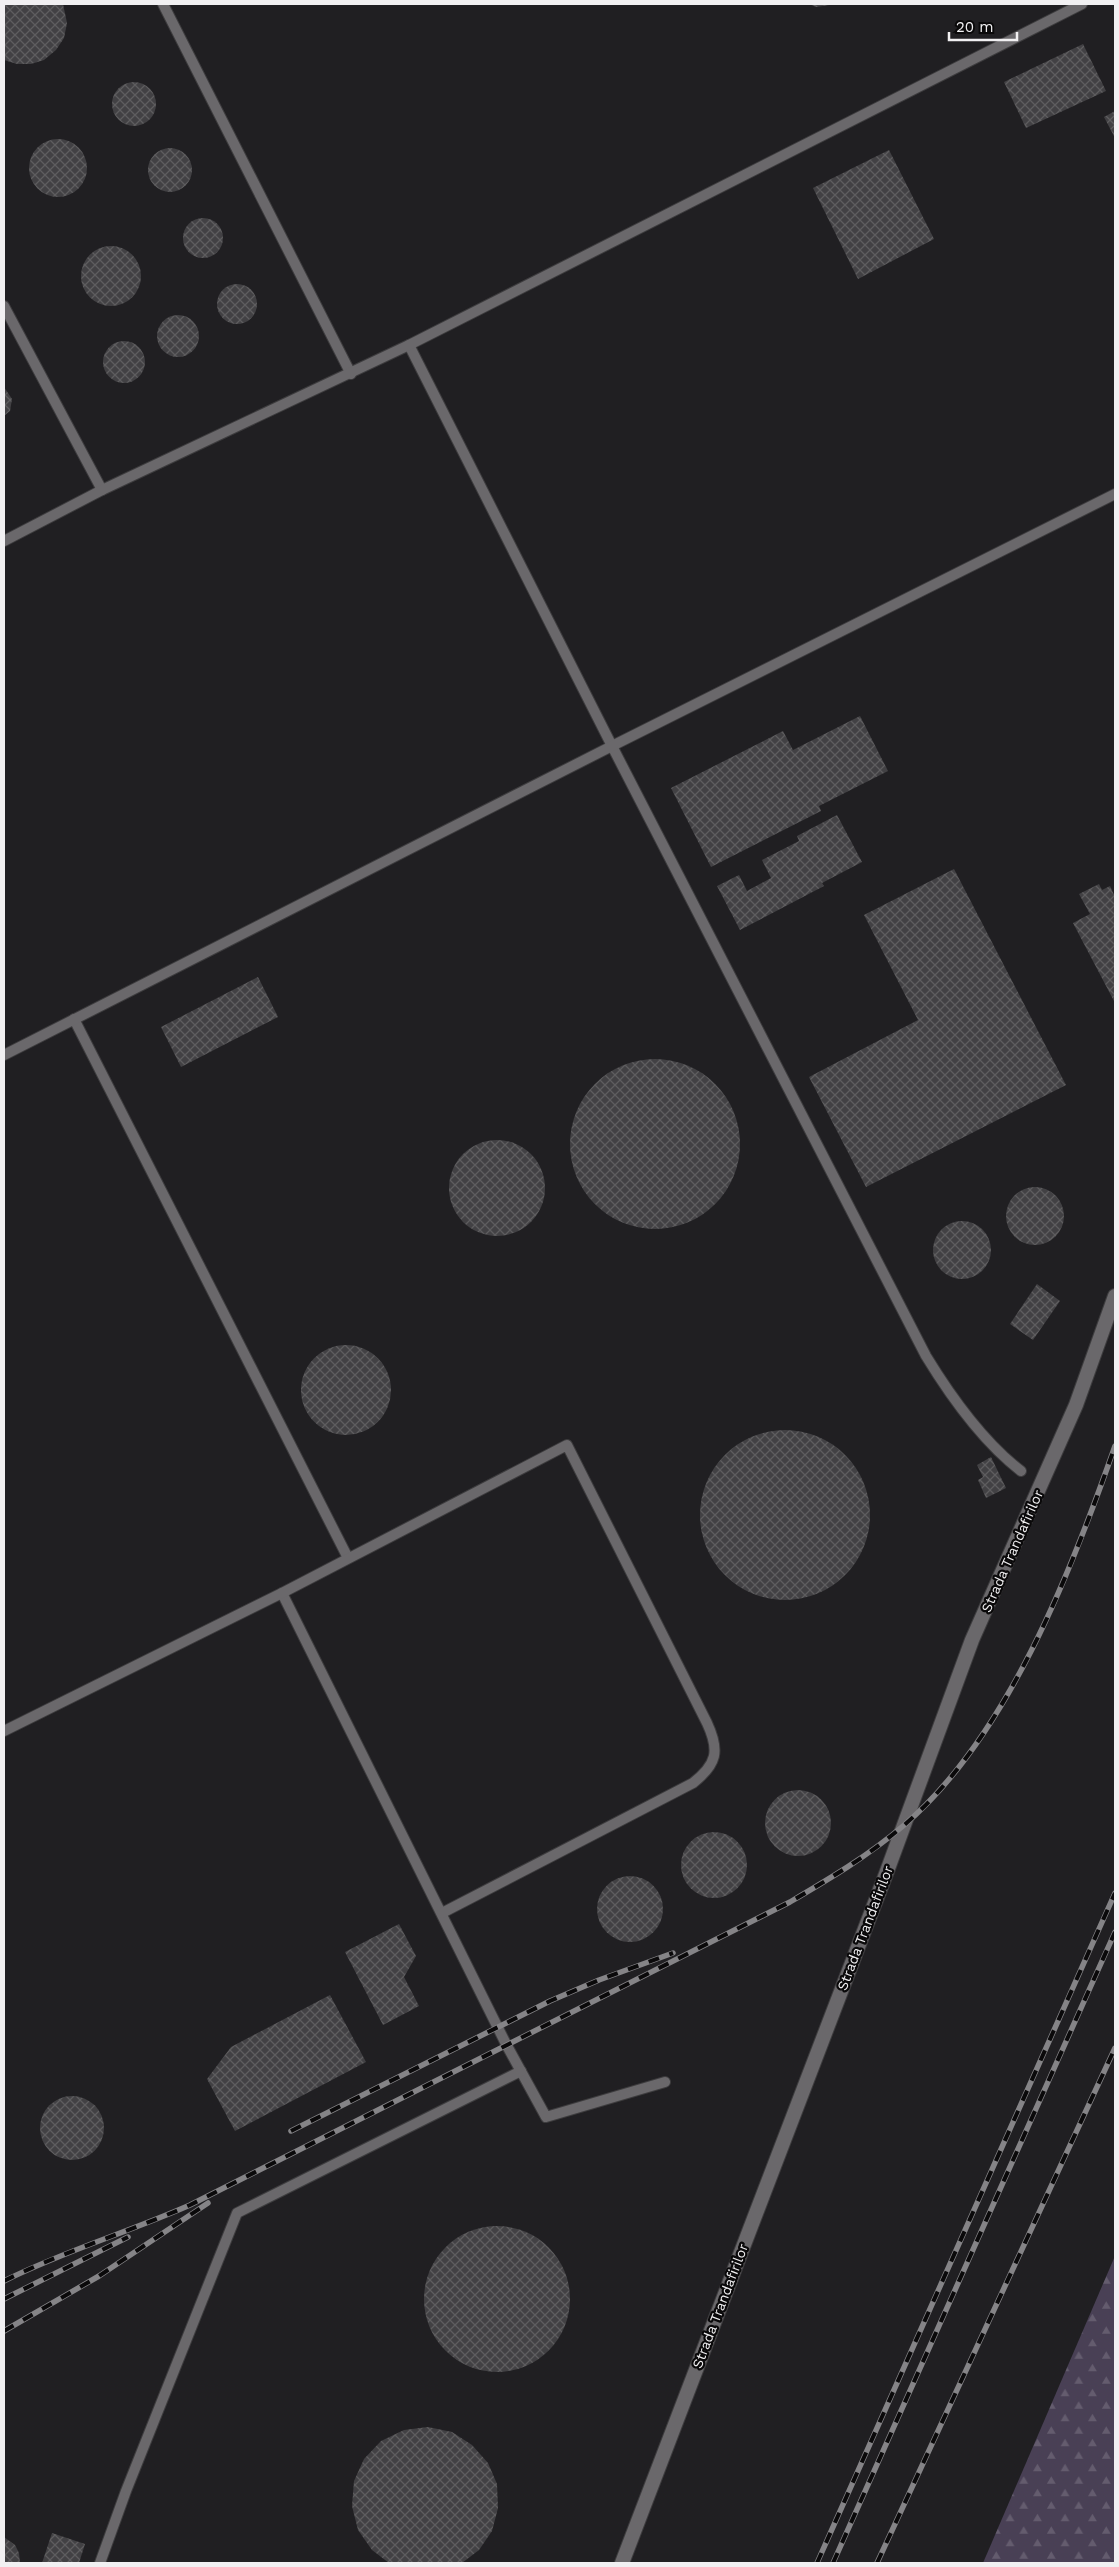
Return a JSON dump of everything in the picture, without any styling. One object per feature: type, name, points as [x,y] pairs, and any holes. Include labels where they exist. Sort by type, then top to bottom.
[{"type":"main road","name":"Strada Trandafirilor","points":[[622,2563],[886,1874],[972,1640],[1076,1405],[1115,1296]]},
{"type":"lane","points":[[163,4],[351,374]]},
{"type":"lane","points":[[4,541],[102,490],[351,374],[1082,4]]},
{"type":"lane","points":[[4,306],[102,490]]},
{"type":"lane","points":[[409,345],[612,746],[926,1356],[948,1391],[996,1449],[1021,1470]]},
{"type":"lane","points":[[4,1055],[612,746],[1115,494]]},
{"type":"lane","points":[[74,1019],[348,1558]]},
{"type":"lane","points":[[4,1731],[282,1593],[567,1445],[713,1737],[716,1749],[714,1761],[706,1773],[692,1783],[442,1913]]},
{"type":"lane","points":[[282,1593],[521,2071],[546,2117],[665,2082]]},
{"type":"lane","points":[[100,2563],[126,2491],[238,2213],[521,2071]]},
{"type":"green space","points":[[1115,2256],[1115,2563],[983,2563]]},
{"type":"building","points":[[4,4],[63,4],[67,23],[64,38],[56,50],[44,60],[31,64],[17,64],[4,60]]},
{"type":"building","points":[[809,4],[836,4],[816,7]]},
{"type":"building","points":[[1083,44],[1106,91],[1026,128],[1004,82]]},
{"type":"building","points":[[138,82],[150,88],[155,96],[155,112],[150,120],[142,125],[130,126],[118,120],[113,112],[112,100],[118,88],[126,83]]},
{"type":"building","points":[[1115,111],[1115,138],[1104,117]]},
{"type":"building","points":[[58,139],[69,141],[82,152],[87,168],[85,179],[74,192],[58,197],[47,195],[34,184],[29,168],[31,157],[42,144]]},
{"type":"building","points":[[170,148],[182,152],[188,158],[192,170],[188,182],[182,188],[170,192],[158,188],[152,182],[148,170],[152,158],[158,152]]},
{"type":"building","points":[[889,150],[934,239],[858,279],[813,188]]},
{"type":"building","points":[[203,218],[217,224],[223,238],[217,252],[203,258],[189,252],[183,238],[189,224]]},
{"type":"building","points":[[105,246],[117,246],[128,251],[136,259],[141,270],[139,288],[128,301],[117,306],[105,306],[94,301],[86,293],[81,282],[81,270],[86,259],[94,251]]},
{"type":"building","points":[[237,284],[251,290],[257,304],[251,318],[237,324],[223,318],[217,304],[223,290]]},
{"type":"building","points":[[182,315],[190,318],[196,324],[199,336],[196,348],[190,354],[174,357],[166,354],[160,348],[157,332],[160,324],[166,318]]},
{"type":"building","points":[[124,341],[139,347],[145,362],[139,377],[124,383],[109,377],[103,362],[109,347]]},
{"type":"building","points":[[4,387],[12,399],[10,411],[4,416]]},
{"type":"building","points":[[860,716],[888,771],[819,806],[821,811],[711,867],[671,788],[783,731],[793,750]]},
{"type":"building","points":[[837,815],[862,862],[822,883],[824,886],[740,930],[717,886],[739,875],[747,891],[771,878],[762,860],[799,841],[797,836]]},
{"type":"building","points":[[954,869],[1066,1085],[866,1187],[809,1077],[918,1020],[864,915]]},
{"type":"building","points":[[1099,884],[1102,890],[1110,886],[1115,897],[1115,1003],[1073,923],[1090,914],[1079,894]]},
{"type":"building","points":[[258,977],[278,1017],[181,1067],[161,1027]]},
{"type":"building","points":[[655,1059],[680,1063],[695,1069],[715,1084],[730,1104],[736,1119],[740,1144],[736,1169],[730,1184],[715,1204],[695,1219],[680,1225],[655,1229],[630,1225],[615,1219],[595,1204],[580,1184],[574,1169],[570,1144],[574,1119],[580,1104],[595,1084],[615,1069],[630,1063]]},
{"type":"building","points":[[497,1140],[515,1144],[531,1154],[541,1170],[545,1188],[541,1206],[531,1222],[515,1232],[497,1236],[479,1232],[463,1222],[453,1206],[449,1188],[453,1170],[463,1154],[479,1144]]},
{"type":"building","points":[[1035,1187],[1051,1192],[1059,1200],[1064,1216],[1059,1232],[1051,1240],[1035,1245],[1019,1240],[1011,1232],[1006,1216],[1011,1200],[1019,1192]]},
{"type":"building","points":[[956,1221],[968,1221],[983,1229],[991,1244],[991,1256],[983,1271],[968,1279],[956,1279],[941,1271],[933,1256],[933,1244],[941,1229]]},
{"type":"building","points":[[1037,1284],[1060,1301],[1033,1340],[1010,1324]]},
{"type":"building","points":[[346,1345],[363,1349],[378,1358],[387,1373],[391,1390],[387,1407],[378,1422],[363,1431],[346,1435],[329,1431],[314,1422],[305,1407],[301,1390],[305,1373],[314,1358],[329,1349]]},
{"type":"building","points":[[785,1430],[810,1434],[825,1440],[845,1455],[860,1475],[866,1490],[870,1515],[866,1540],[860,1555],[845,1575],[825,1590],[810,1596],[785,1600],[760,1596],[745,1590],[725,1575],[710,1555],[704,1540],[700,1515],[704,1490],[710,1475],[725,1455],[745,1440],[760,1434]]},
{"type":"building","points":[[991,1457],[1006,1488],[986,1498],[978,1480],[983,1477],[977,1465]]},
{"type":"building","points":[[791,1790],[805,1790],[817,1795],[826,1804],[831,1816],[829,1836],[822,1847],[805,1856],[791,1856],[779,1851],[770,1842],[765,1830],[765,1816],[770,1804],[779,1795]]},
{"type":"building","points":[[707,1832],[721,1832],[733,1837],[742,1846],[747,1858],[745,1878],[738,1889],[721,1898],[707,1898],[695,1893],[686,1884],[681,1872],[681,1858],[686,1846],[695,1837]]},
{"type":"building","points":[[623,1876],[637,1876],[649,1881],[658,1890],[663,1902],[661,1922],[654,1933],[637,1942],[623,1942],[611,1937],[602,1928],[597,1916],[597,1902],[602,1890],[611,1881]]},
{"type":"building","points":[[399,1924],[416,1956],[404,1977],[419,2006],[383,2025],[345,1952]]},
{"type":"building","points":[[330,1995],[366,2062],[235,2131],[207,2079],[231,2047]]},
{"type":"building","points":[[72,2096],[90,2102],[98,2110],[104,2128],[98,2146],[90,2154],[72,2160],[54,2154],[46,2146],[40,2128],[46,2110],[54,2102]]},
{"type":"building","points":[[497,2226],[525,2232],[548,2248],[564,2271],[570,2299],[564,2327],[548,2350],[525,2366],[497,2372],[469,2366],[446,2350],[430,2327],[424,2299],[430,2271],[446,2248],[469,2232]]},
{"type":"building","points":[[428,2427],[452,2432],[472,2445],[488,2463],[497,2484],[498,2508],[492,2531],[479,2550],[462,2563],[389,2563],[372,2550],[358,2530],[352,2506],[354,2481],[364,2459],[381,2441],[404,2430]]},
{"type":"building","points":[[52,2533],[85,2544],[79,2563],[42,2563]]},
{"type":"building","points":[[4,2537],[15,2545],[19,2553],[20,2563],[4,2563]]},
{"type":"railway","points":[[4,2281],[50,2260],[190,2205],[790,1902],[834,1876],[876,1847],[903,1826],[940,1790],[974,1747],[1004,1700],[1032,1650],[1056,1598],[1098,1495],[1115,1446]]},
{"type":"railway","points":[[817,2563],[1115,1893]]},
{"type":"railway","points":[[833,2563],[1115,1932]]},
{"type":"railway","points":[[291,2131],[550,2001],[599,1980],[673,1953]]},
{"type":"railway","points":[[877,2563],[1115,2048]]},
{"type":"railway","points":[[4,2331],[99,2276],[208,2203]]},
{"type":"railway","points":[[4,2299],[128,2237]]}]
